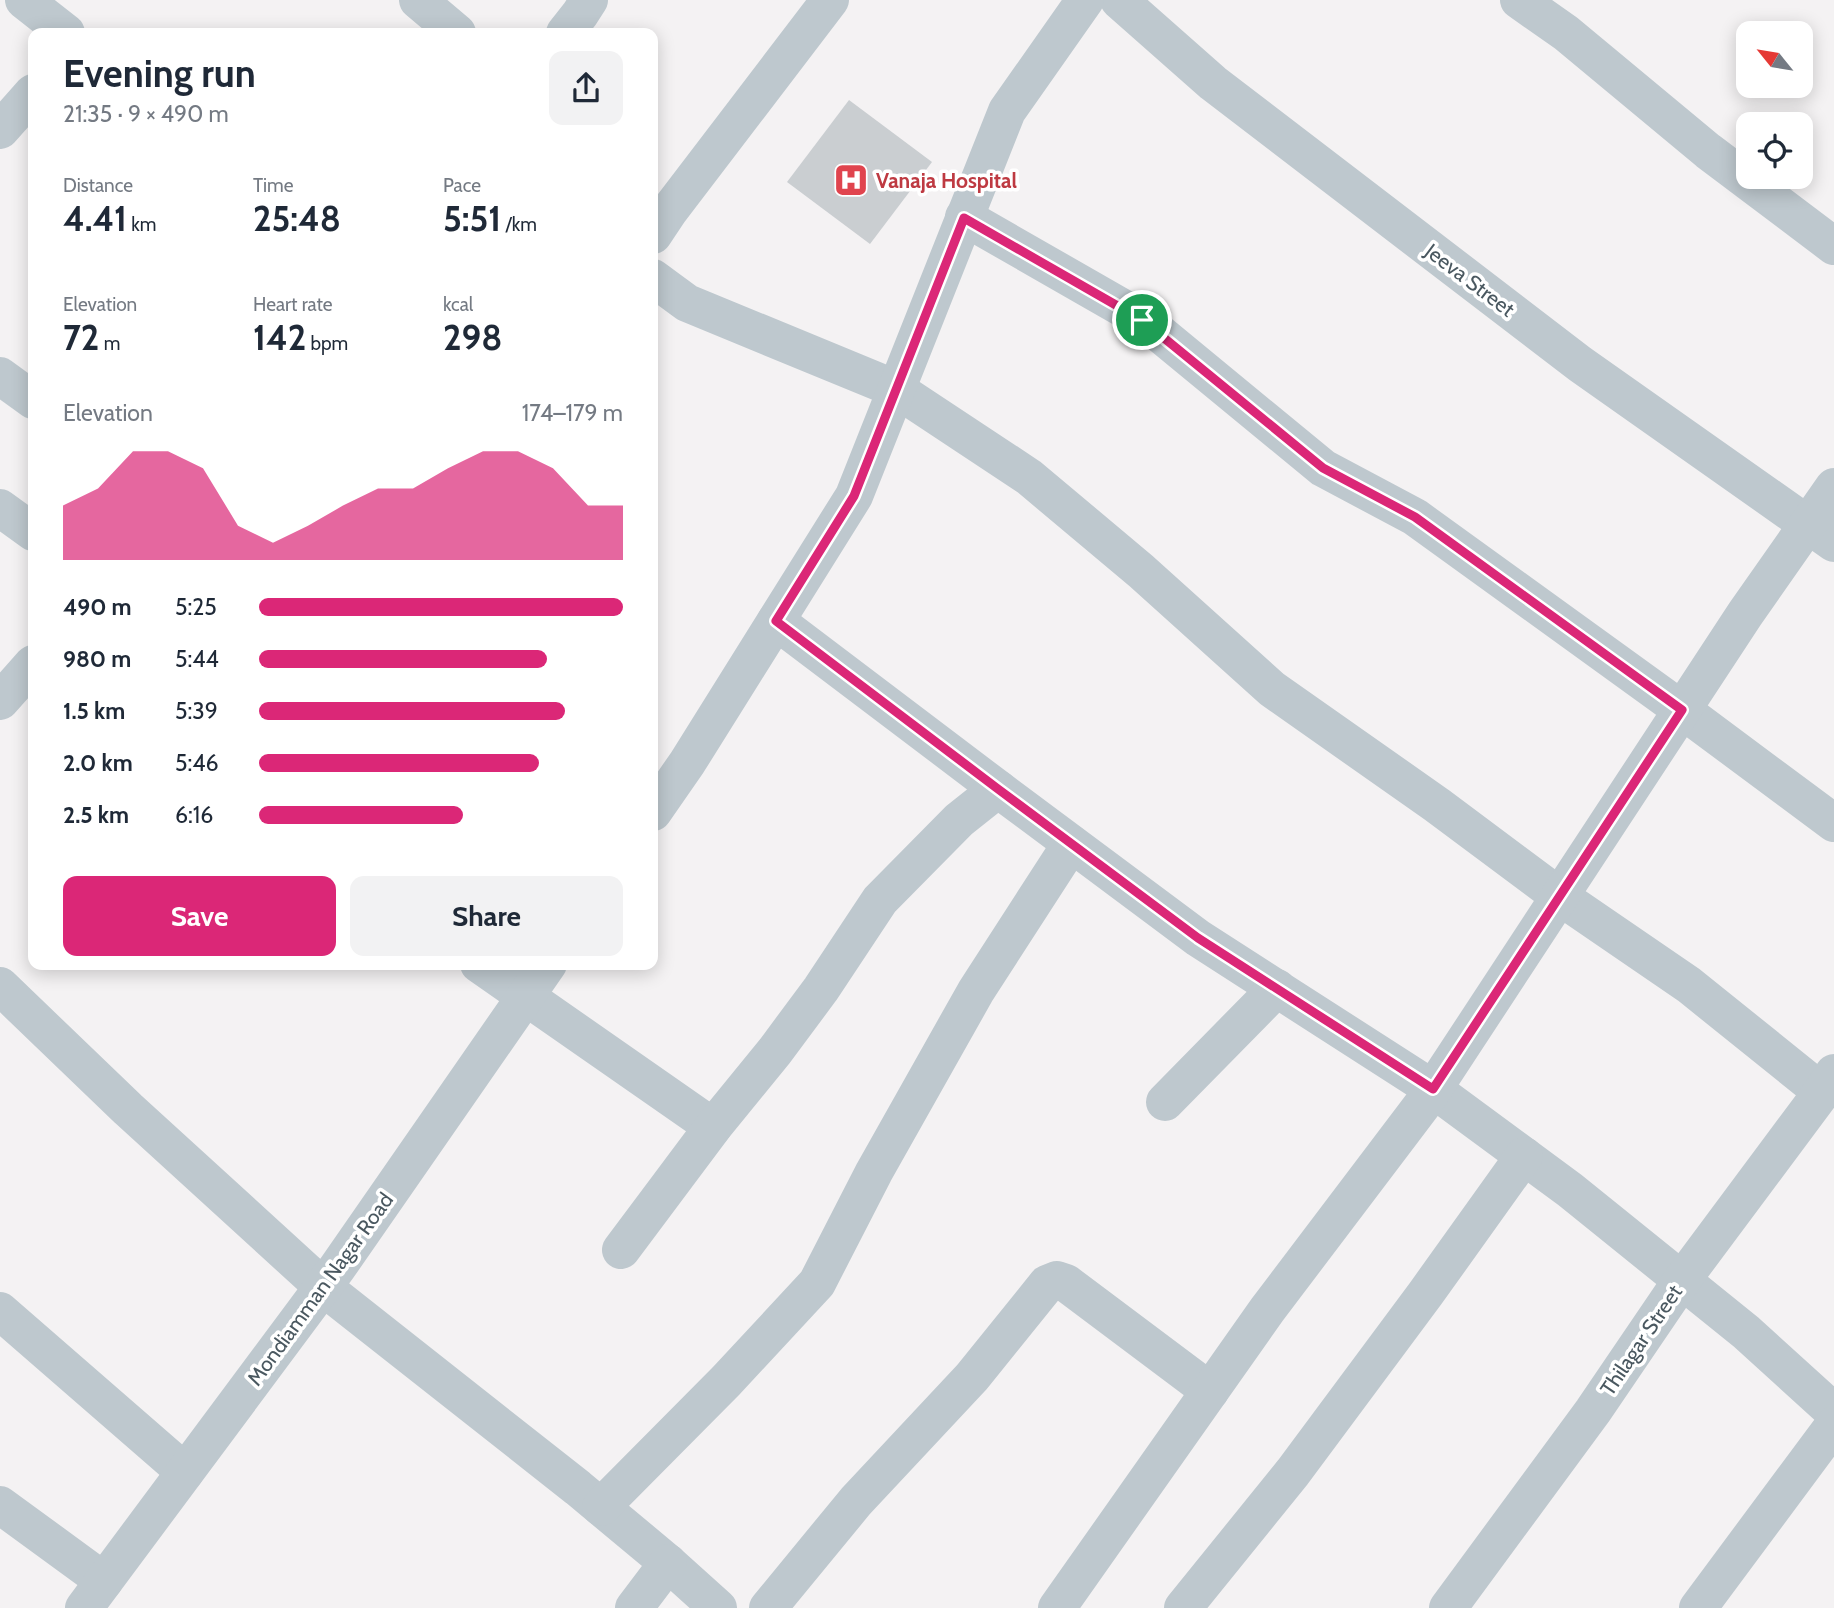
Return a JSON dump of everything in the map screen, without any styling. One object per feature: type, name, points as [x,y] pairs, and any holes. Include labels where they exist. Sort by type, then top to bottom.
[{"type":"street","points":[[24,0],[60,28]]},
{"type":"street","points":[[418,0],[451,28]]},
{"type":"street","points":[[569,28],[589,0]]},
{"type":"street","points":[[658,805],[854,496],[1007,111],[1085,0]]},
{"type":"street","name":"Jeeva Street","points":[[1119,0],[1213,83],[1580,364],[1821,534]]},
{"type":"street","points":[[1519,0],[1566,33],[1708,150],[1834,246]]},
{"type":"street","points":[[658,228],[822,3]]},
{"type":"street","points":[[0,130],[28,99]]},
{"type":"street","points":[[964,218],[1142,320],[1323,468],[1415,517],[1834,823]]},
{"type":"street","points":[[658,282],[687,303],[897,389],[1029,477],[1142,571],[1272,689],[1437,805],[1559,896],[1828,1083]]},
{"type":"street","points":[[0,376],[28,396]]},
{"type":"street","points":[[1057,1608],[1267,1310],[1433,1089],[1745,614],[1821,534],[1834,487]]},
{"type":"street","points":[[0,508],[28,528]]},
{"type":"street","points":[[776,621],[1198,938],[1433,1089],[1524,1156],[1746,1332],[1834,1412]]},
{"type":"street","points":[[0,701],[28,670]]},
{"type":"street","points":[[621,1250],[821,989],[880,900],[959,820],[998,789]]},
{"type":"street","points":[[601,1507],[726,1381],[817,1283],[874,1172],[976,991],[1071,844]]},
{"type":"street","points":[[487,970],[713,1127]]},
{"type":"street","name":"Mondiamman Nagar Road","points":[[94,1595],[323,1287],[544,970]]},
{"type":"street","points":[[0,986],[128,1109],[323,1287],[601,1507],[718,1608]]},
{"type":"street","points":[[1165,1102],[1277,988]]},
{"type":"street","name":"Thilagar Street","points":[[1448,1608],[1593,1411],[1682,1280],[1828,1083]]},
{"type":"street","points":[[1183,1608],[1293,1472],[1524,1156]]},
{"type":"street","points":[[768,1608],[856,1501],[972,1377],[1047,1284],[1057,1280],[1066,1283],[1210,1391]]},
{"type":"street","points":[[0,1311],[185,1472]]},
{"type":"street","points":[[1698,1608],[1834,1425]]},
{"type":"street","points":[[0,1505],[94,1595]]},
{"type":"street","points":[[634,1608],[667,1563]]},
{"type":"building","points":[[849,100],[932,162],[870,244],[787,182]]},
{"type":"place","name":"Vanaja Hospital","points":[[851,180]]},
{"type":"route","points":[[964,218],[1142,320],[1323,468],[1415,517],[1682,710],[1433,1089],[1198,938],[776,621],[854,496],[964,218]]}]
